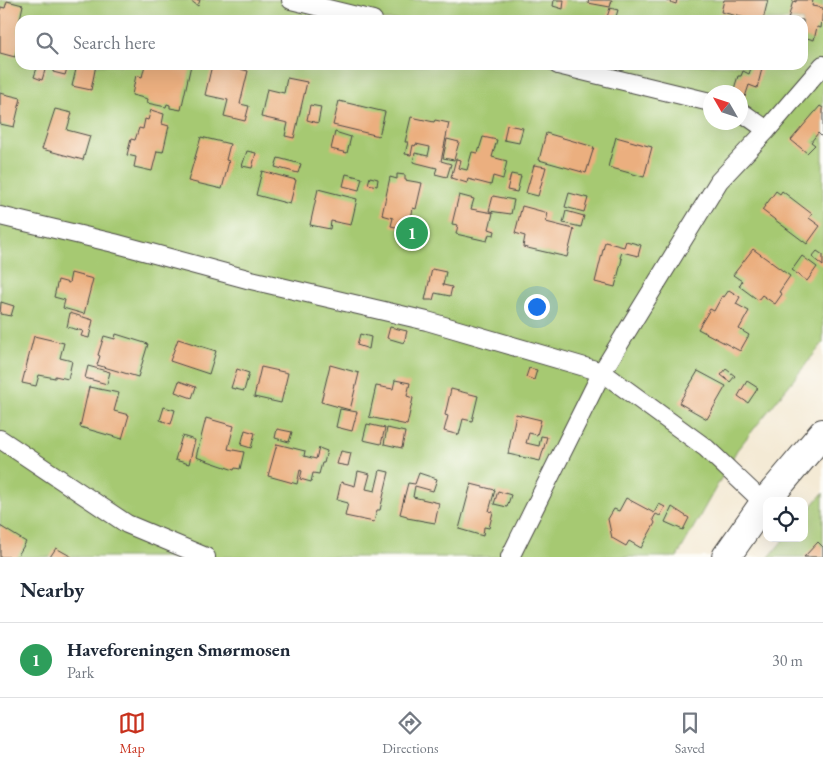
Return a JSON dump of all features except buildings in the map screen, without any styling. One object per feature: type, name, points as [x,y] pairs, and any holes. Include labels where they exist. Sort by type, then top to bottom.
[{"type":"street","points":[[769,497],[823,433]]},
{"type":"street","points":[[726,557],[763,504]]},
{"type":"lane","points":[[291,0],[352,15]]},
{"type":"lane","points":[[510,557],[602,372],[719,181],[767,130],[823,65]]},
{"type":"lane","points":[[579,70],[703,100]]},
{"type":"lane","points":[[748,117],[767,130]]},
{"type":"lane","points":[[0,216],[114,243],[251,280],[427,321],[602,372],[706,448],[763,502]]},
{"type":"lane","points":[[0,439],[127,524],[206,557]]},
{"type":"green space","points":[[0,0],[823,0],[823,343],[737,450],[677,557],[0,557]]},
{"type":"green space","points":[[823,493],[823,557],[769,557],[782,542],[808,542],[808,510]]},
{"type":"place","name":"Haveforeningen Smørmosen","points":[[412,233]]}]
